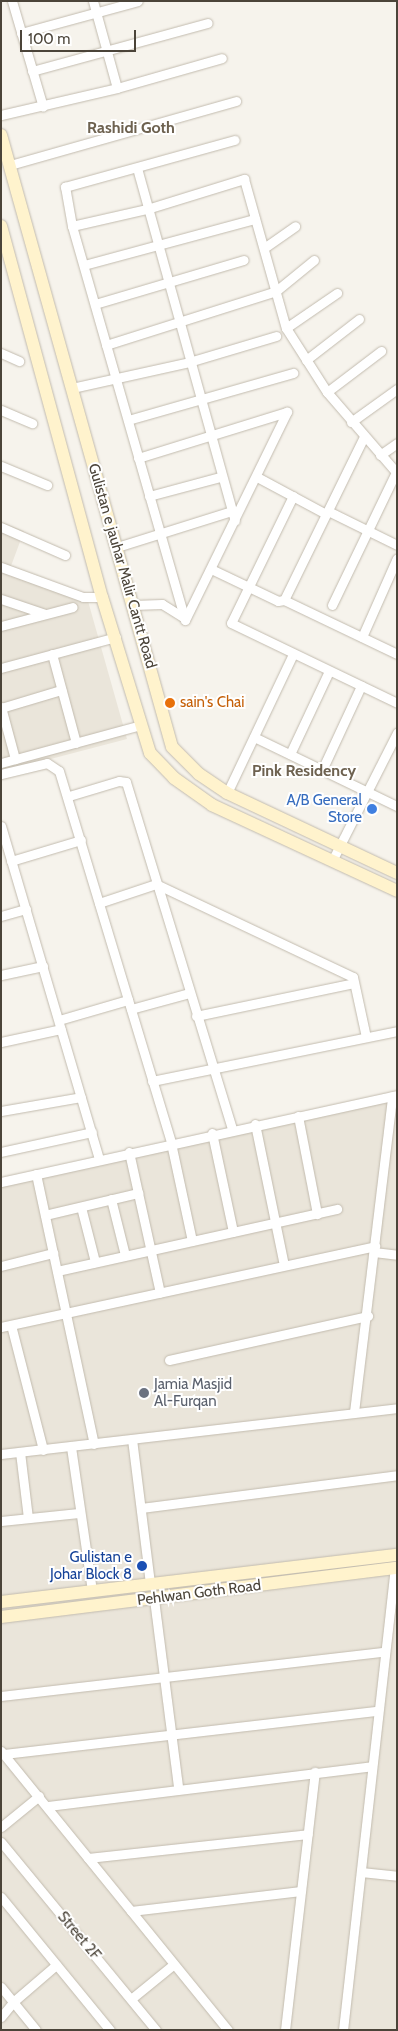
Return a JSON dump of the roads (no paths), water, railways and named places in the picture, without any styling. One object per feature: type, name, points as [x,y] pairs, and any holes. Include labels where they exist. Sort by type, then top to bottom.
[{"type":"main road","name":"Gulistan e jauhar Malir Cantt Road","points":[[1,135],[172,747],[198,774],[227,793],[397,872]]},
{"type":"main road","name":"Gulistan e jauhar Malir Cantt Road","points":[[2,231],[102,597],[116,637],[150,753],[174,778],[212,805],[397,891]]},
{"type":"main road","name":"Pehlwan Goth Road","points":[[1,1602],[397,1555]]},
{"type":"main road","name":"Pehlwan Goth Road","points":[[1,1617],[396,1568]]},
{"type":"street","points":[[12,1],[43,107]]},
{"type":"street","points":[[93,1],[118,88]]},
{"type":"street","points":[[21,33],[138,1]]},
{"type":"street","points":[[32,71],[208,23]]},
{"type":"street","points":[[1,115],[33,106],[43,107],[118,88],[222,58]]},
{"type":"street","points":[[10,165],[236,101]]},
{"type":"street","points":[[186,620],[72,226],[65,187],[235,140]]},
{"type":"street","points":[[136,168],[220,477],[235,521]]},
{"type":"street","points":[[72,226],[147,209],[242,178],[286,328],[327,392],[396,472],[332,605]]},
{"type":"street","points":[[84,265],[158,247],[255,219]]},
{"type":"street","points":[[264,248],[295,226]]},
{"type":"street","points":[[95,304],[168,285],[244,260]]},
{"type":"street","points":[[106,345],[276,291],[314,260]]},
{"type":"street","points":[[286,328],[337,293]]},
{"type":"street","points":[[306,360],[359,319]]},
{"type":"street","points":[[72,388],[189,362],[276,336]]},
{"type":"street","points":[[327,392],[381,350]]},
{"type":"street","points":[[1,353],[18,361]]},
{"type":"street","points":[[128,420],[293,372]]},
{"type":"street","points":[[352,422],[397,389]]},
{"type":"street","points":[[138,458],[287,412],[186,620]]},
{"type":"street","points":[[2,414],[32,423]]},
{"type":"street","points":[[284,600],[364,437]]},
{"type":"street","points":[[380,455],[397,443]]},
{"type":"street","points":[[1,466],[47,485]]},
{"type":"street","points":[[149,496],[220,477]]},
{"type":"street","points":[[257,477],[327,513],[397,545]]},
{"type":"street","points":[[293,496],[230,623],[397,703]]},
{"type":"street","points":[[117,547],[232,511]]},
{"type":"street","points":[[1,527],[65,555]]},
{"type":"street","points":[[362,637],[397,558]]},
{"type":"street","points":[[1,567],[83,597],[102,597]]},
{"type":"street","points":[[211,569],[278,601],[284,600],[397,654]]},
{"type":"street","points":[[1,599],[45,614]]},
{"type":"street","points":[[133,605],[162,604],[175,610],[186,620]]},
{"type":"street","points":[[1,626],[74,607]]},
{"type":"street","points":[[1,668],[116,637]]},
{"type":"street","points":[[52,654],[76,742]]},
{"type":"street","points":[[227,793],[293,654]]},
{"type":"street","points":[[290,754],[329,671]]},
{"type":"street","points":[[322,770],[362,686]]},
{"type":"street","points":[[15,759],[1,708],[62,690]]},
{"type":"street","points":[[1,763],[141,725]]},
{"type":"street","points":[[332,861],[397,733]]},
{"type":"street","points":[[254,737],[397,806]]},
{"type":"street","points":[[1,774],[47,763],[53,764],[59,771],[69,796],[170,1143],[192,1241]]},
{"type":"street","points":[[69,796],[119,781],[126,782],[211,1069],[232,1129]]},
{"type":"street","points":[[1,826],[4,843],[26,909],[99,1158]]},
{"type":"street","points":[[11,861],[81,840]]},
{"type":"street","points":[[100,903],[156,884],[353,976],[366,1037]]},
{"type":"street","points":[[1,916],[26,909]]},
{"type":"street","points":[[1,975],[42,966]]},
{"type":"street","points":[[196,1016],[354,983]]},
{"type":"street","points":[[1,1042],[130,1004],[189,993]]},
{"type":"street","points":[[152,1081],[397,1031]]},
{"type":"street","points":[[1,1182],[212,1133],[394,1096],[368,1316],[354,1412]]},
{"type":"street","points":[[1,1111],[81,1097]]},
{"type":"street","points":[[298,1116],[317,1214]]},
{"type":"street","points":[[255,1124],[284,1266]]},
{"type":"street","points":[[1,1152],[92,1132]]},
{"type":"street","points":[[212,1133],[233,1232]]},
{"type":"street","points":[[129,1152],[160,1293]]},
{"type":"street","points":[[36,1174],[94,1444]]},
{"type":"street","points":[[45,1215],[138,1193]]},
{"type":"street","points":[[111,1199],[125,1255]]},
{"type":"street","points":[[81,1207],[95,1262]]},
{"type":"street","points":[[57,1271],[337,1209]]},
{"type":"street","points":[[1,1328],[284,1266],[375,1249],[397,1255]]},
{"type":"street","points":[[2,1264],[53,1253]]},
{"type":"street","points":[[169,1360],[368,1316]]},
{"type":"street","points":[[12,1325],[43,1450]]},
{"type":"street","points":[[1,1454],[397,1408]]},
{"type":"street","points":[[132,1439],[150,1584]]},
{"type":"street","points":[[71,1447],[79,1513],[92,1591]]},
{"type":"street","points":[[20,1452],[28,1518]]},
{"type":"street","points":[[141,1508],[397,1475]]},
{"type":"street","points":[[1,1521],[79,1513]]},
{"type":"street","points":[[343,2030],[384,1652],[396,1568]]},
{"type":"street","points":[[154,1599],[178,1787]]},
{"type":"street","points":[[1,1696],[384,1652]]},
{"type":"street","points":[[3,1753],[378,1711]]},
{"type":"street","points":[[3,1753],[48,1806],[228,2030]]},
{"type":"street","points":[[48,1806],[178,1787],[372,1766]]},
{"type":"street","points":[[285,2030],[315,1772]]},
{"type":"street","points":[[1,1827],[39,1796]]},
{"type":"street","points":[[88,1858],[308,1834]]},
{"type":"street","name":"Street 2F","points":[[1,1842],[156,2030]]},
{"type":"street","points":[[361,1872],[397,1876]]},
{"type":"street","points":[[131,1911],[301,1891]]},
{"type":"street","points":[[1,1897],[110,2030]]},
{"type":"street","points":[[131,1999],[174,1964]]},
{"type":"street","points":[[1,2017],[13,2002],[56,1965]]},
{"type":"street","points":[[1,1987],[36,2030]]},
{"type":"place","name":"sain's Chai","points":[[170,703]]},
{"type":"place","name":"A/B General Store","points":[[372,809]]},
{"type":"place","name":"Jamia Masjid Al-Furqan","points":[[144,1393]]},
{"type":"place","name":"Gulistan e Johar Block 8","points":[[142,1566]]},
{"type":"district","name":"Rashidi Goth","points":[[131,128]]},
{"type":"district","name":"Pink Residency","points":[[304,771]]}]
